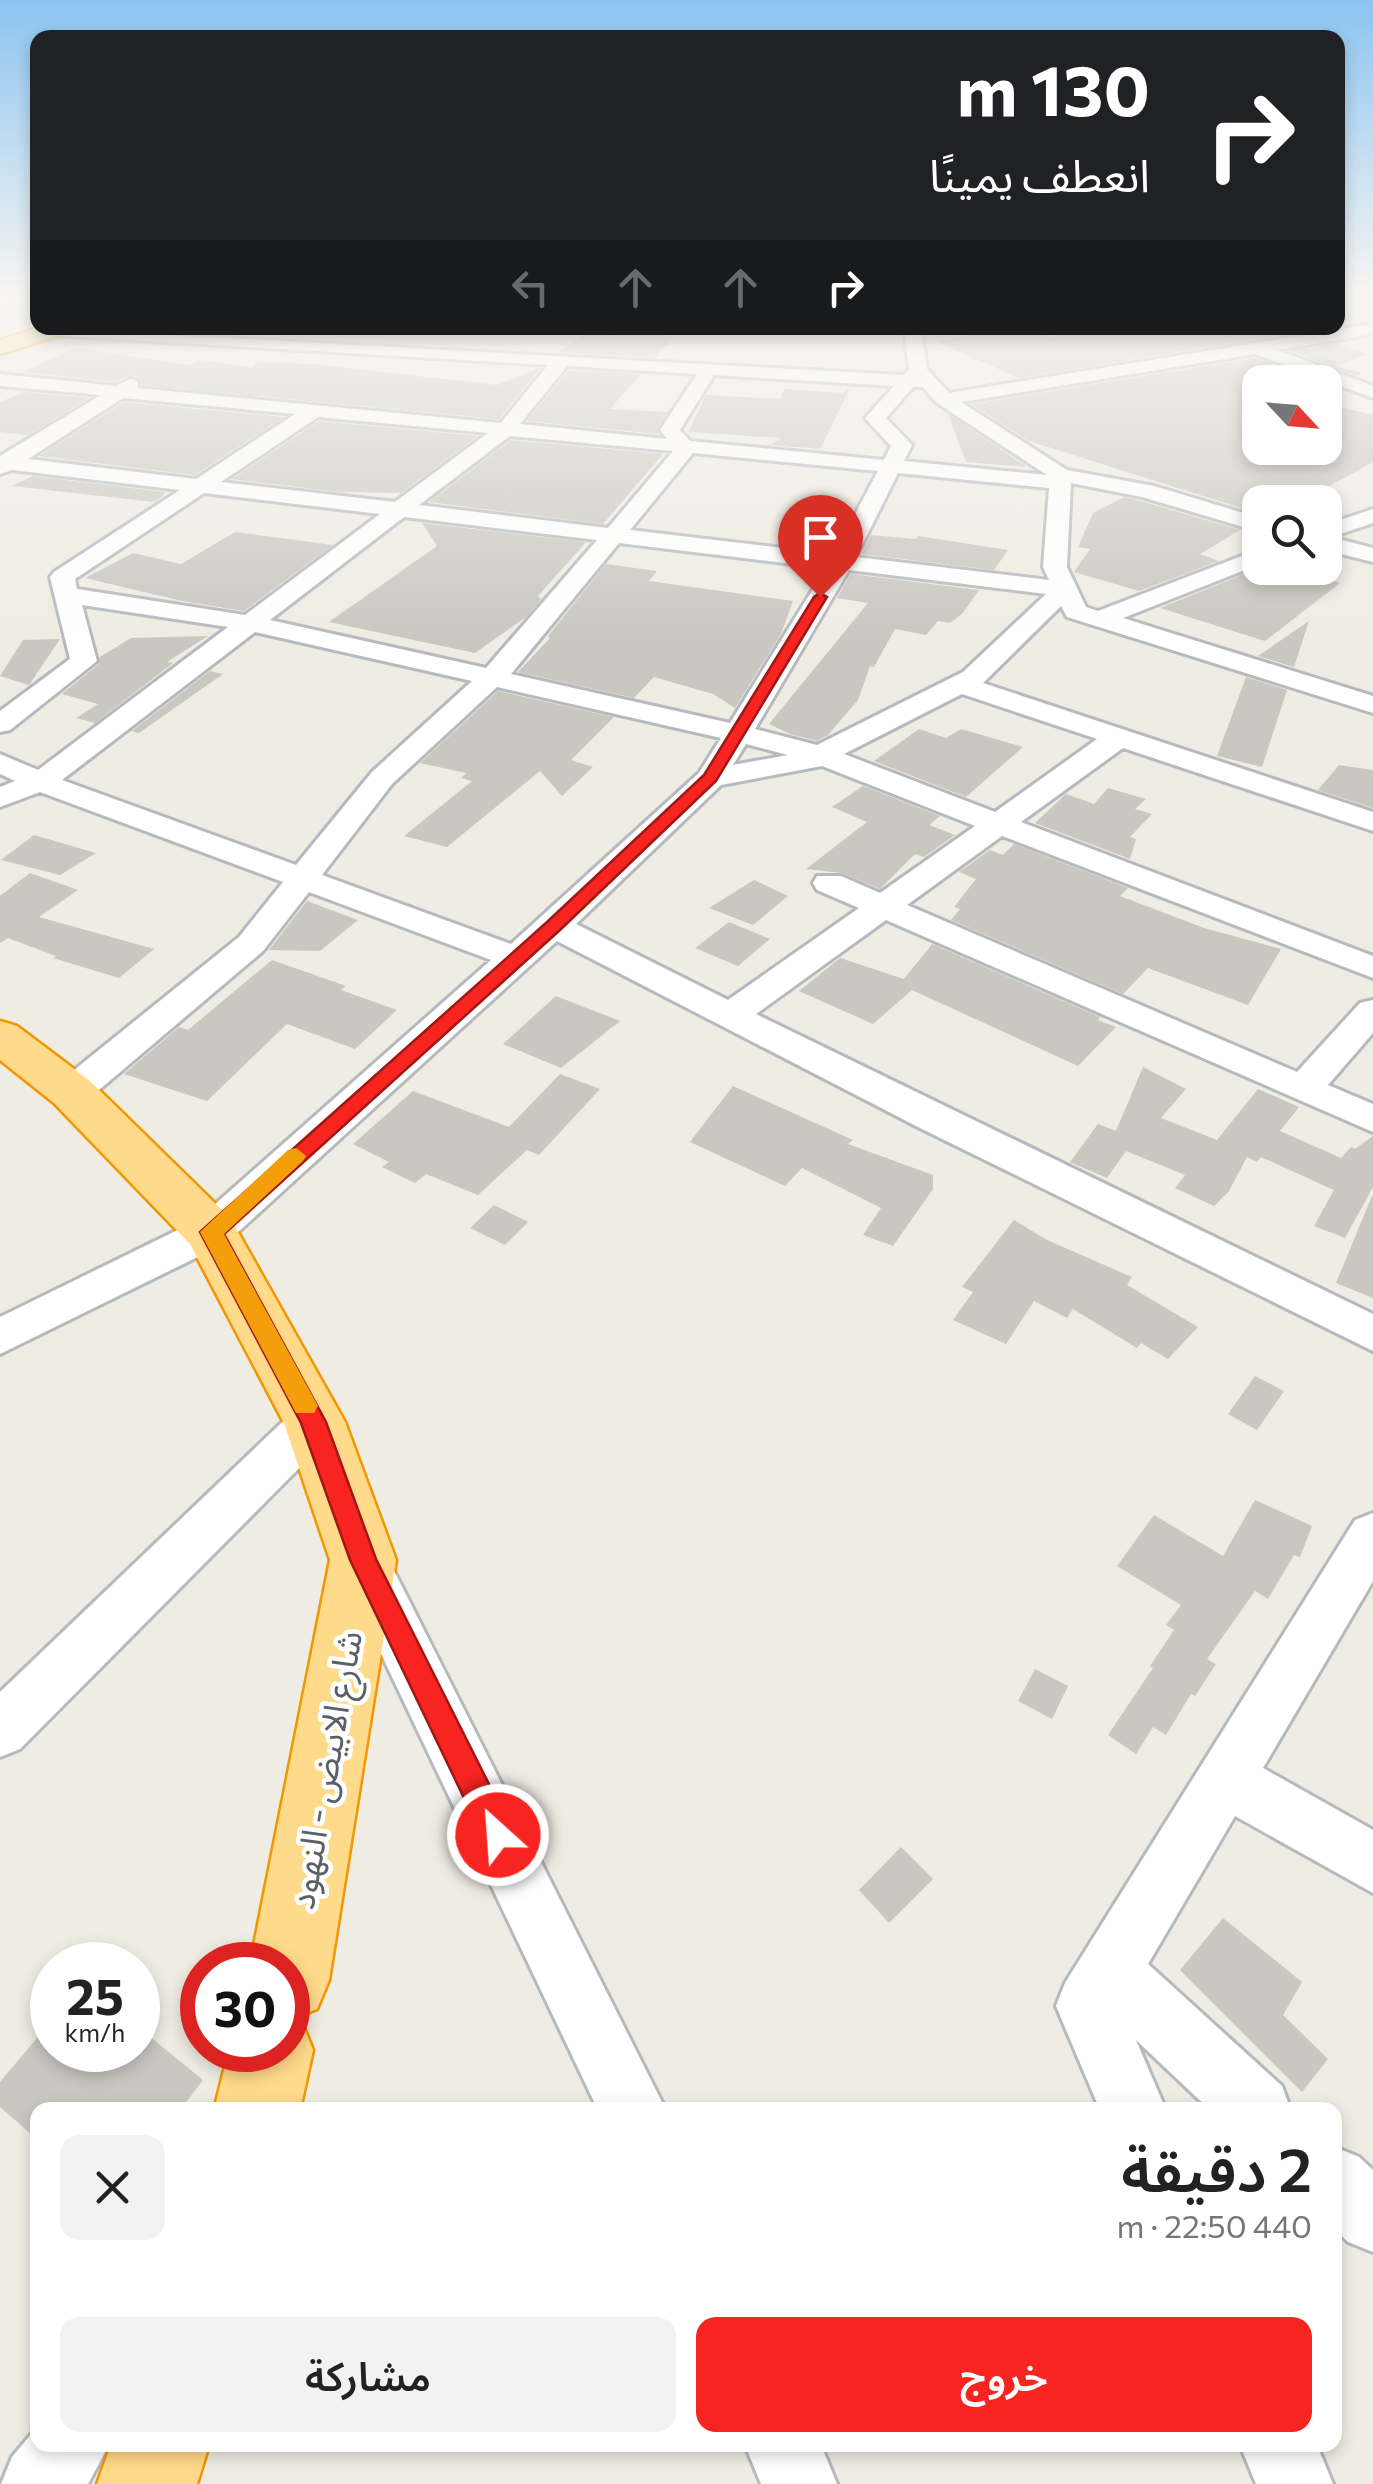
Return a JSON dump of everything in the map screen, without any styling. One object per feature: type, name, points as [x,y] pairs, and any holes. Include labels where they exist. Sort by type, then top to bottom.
[{"type":"highway","points":[[0,1036],[72,1092],[212,1232],[314,1422],[363,1560]]},
{"type":"highway","name":"شارع الابيض - النهود","points":[[295,1942],[363,1560]]},
{"type":"highway","points":[[259,2102],[266,2072]]},
{"type":"highway","points":[[146,2484],[157,2452]]},
{"type":"street","points":[[3,464],[93,409]]},
{"type":"street","points":[[0,724],[84,661],[62,577],[318,409],[892,470],[1061,479],[1146,491],[1242,519]]},
{"type":"street","points":[[0,798],[40,782],[505,430],[522,409]]},
{"type":"street","points":[[683,409],[670,430],[686,449]]},
{"type":"street","points":[[0,1337],[212,1232],[554,926],[710,778],[841,563],[892,470],[902,446],[875,418],[888,409]]},
{"type":"street","points":[[962,409],[1061,479]]},
{"type":"street","points":[[72,1092],[252,944],[382,778],[492,678],[686,449]]},
{"type":"street","points":[[3,464],[1066,589]]},
{"type":"street","points":[[1061,479],[1055,566],[1076,612],[1373,706]]},
{"type":"street","points":[[1342,526],[1373,516]]},
{"type":"street","points":[[1342,547],[1373,555]]},
{"type":"street","points":[[1099,619],[1242,563]]},
{"type":"street","points":[[710,778],[820,756],[972,678],[1066,589]]},
{"type":"street","points":[[67,595],[250,623],[738,733],[820,756],[1373,968]]},
{"type":"street","points":[[960,684],[1373,822]]},
{"type":"street","points":[[730,1016],[1118,737]]},
{"type":"street","points":[[0,763],[40,782],[515,957]]},
{"type":"street","points":[[829,883],[1373,1119]]},
{"type":"street","points":[[554,926],[1373,1334]]},
{"type":"street","points":[[1304,1089],[1373,1011]]},
{"type":"street","points":[[0,1730],[314,1422]]},
{"type":"street","points":[[1130,2102],[1088,2006],[1373,1534]]},
{"type":"street","points":[[363,1560],[629,2102]]},
{"type":"street","points":[[1225,1778],[1373,1863]]},
{"type":"street","points":[[1109,1971],[1249,2102]]},
{"type":"street","points":[[1342,2188],[1373,2217]]},
{"type":"street","points":[[38,2484],[65,2452]]},
{"type":"street","points":[[786,2452],[799,2484]]},
{"type":"street","points":[[1281,2452],[1294,2484]]},
{"type":"building","points":[[0,409],[71,409],[28,435],[0,432]]},
{"type":"building","points":[[113,409],[198,409],[284,417],[195,475],[39,456]]},
{"type":"building","points":[[393,409],[507,409],[499,419]]},
{"type":"building","points":[[537,409],[668,412],[657,428],[659,434],[527,421]]},
{"type":"building","points":[[699,409],[840,409],[820,449],[771,445],[781,438],[688,432]]},
{"type":"building","points":[[979,409],[1242,409],[1242,465],[1342,465],[1342,409],[1373,415],[1373,462],[1331,485],[1242,485],[1242,508],[1029,441]]},
{"type":"building","points":[[948,414],[1026,466],[1026,467],[966,462]]},
{"type":"building","points":[[319,421],[478,436],[401,493],[340,492],[232,479]]},
{"type":"building","points":[[511,440],[663,454],[603,524],[429,502]]},
{"type":"building","points":[[33,476],[164,492],[154,502],[12,486]]},
{"type":"building","points":[[1124,497],[1240,530],[1200,554],[1219,561],[1139,591],[1074,572],[1090,549],[1078,547],[1093,513]]},
{"type":"building","points":[[422,523],[586,542],[538,596],[541,599],[526,617],[475,653],[329,622],[437,546]]},
{"type":"building","points":[[810,529],[841,532],[832,550],[801,546]]},
{"type":"building","points":[[235,532],[333,545],[244,611],[85,578],[133,553],[181,564]]},
{"type":"building","points":[[871,535],[916,539],[918,536],[1008,550],[994,570],[862,554]]},
{"type":"building","points":[[606,564],[657,571],[649,581],[793,601],[781,634],[735,708],[713,694],[654,677],[634,698],[518,672],[550,638]]},
{"type":"building","points":[[851,574],[979,590],[962,614],[950,623],[938,621],[926,635],[895,629],[874,667],[870,666],[858,700],[828,735],[817,741],[790,734],[769,724],[868,603],[837,598]]},
{"type":"building","points":[[1242,575],[1242,585],[1337,585],[1265,641],[1160,608]]},
{"type":"building","points":[[1309,621],[1294,667],[1258,656]]},
{"type":"building","points":[[208,636],[167,662],[173,663],[95,723],[76,718],[98,704],[62,694],[99,664],[100,657],[131,638]]},
{"type":"building","points":[[60,639],[29,685],[0,676],[23,640]]},
{"type":"building","points":[[210,671],[223,674],[139,733],[132,731]]},
{"type":"building","points":[[1246,677],[1287,690],[1262,767],[1217,756]]},
{"type":"building","points":[[498,691],[614,717],[571,760],[593,767],[562,796],[540,771],[447,847],[404,836],[472,781],[461,778],[466,773],[420,763]]},
{"type":"building","points":[[919,729],[946,738],[961,729],[1023,747],[966,797],[874,761]]},
{"type":"building","points":[[1339,765],[1373,770],[1373,808],[1318,790]]},
{"type":"building","points":[[863,786],[940,816],[929,825],[955,835],[924,857],[915,854],[880,889],[842,873],[806,869],[867,822],[832,807]]},
{"type":"building","points":[[1108,788],[1146,799],[1135,809],[1152,814],[1130,837],[1136,839],[1130,859],[1035,823],[1066,794],[1094,804]]},
{"type":"building","points":[[34,835],[96,853],[60,875],[1,860]]},
{"type":"building","points":[[1014,844],[1128,888],[1120,896],[1204,928],[1281,949],[1248,1005],[1148,968],[1123,994],[951,920],[960,909],[954,907],[976,879],[959,872],[990,850],[1003,855]]},
{"type":"building","points":[[30,873],[78,890],[39,917],[154,949],[119,978],[53,958],[56,956],[8,938],[0,943],[0,896]]},
{"type":"building","points":[[754,880],[788,896],[753,925],[709,908]]},
{"type":"building","points":[[307,901],[358,920],[320,951],[269,950]]},
{"type":"building","points":[[729,922],[770,939],[738,966],[695,948]]},
{"type":"building","points":[[932,944],[1116,1027],[1078,1066],[912,990],[873,1024],[799,991],[840,958],[904,979]]},
{"type":"building","points":[[272,960],[346,986],[341,990],[397,1010],[355,1049],[287,1024],[207,1101],[124,1074],[179,1027],[188,1030]]},
{"type":"building","points":[[556,996],[620,1021],[561,1068],[503,1044]]},
{"type":"building","points":[[1143,1067],[1186,1089],[1161,1118],[1217,1140],[1258,1089],[1299,1107],[1280,1131],[1341,1158],[1351,1147],[1355,1149],[1373,1136],[1373,1187],[1345,1238],[1314,1226],[1334,1190],[1261,1157],[1257,1162],[1247,1157],[1229,1191],[1214,1206],[1175,1188],[1185,1175],[1126,1151],[1107,1178],[1070,1162],[1098,1124],[1116,1131]]},
{"type":"building","points":[[560,1074],[600,1089],[539,1155],[527,1150],[478,1195],[426,1174],[415,1183],[382,1167],[389,1162],[353,1144],[413,1091],[509,1127]]},
{"type":"building","points":[[733,1086],[853,1140],[848,1144],[933,1175],[933,1189],[893,1246],[863,1235],[881,1208],[802,1168],[785,1186],[690,1142]]},
{"type":"building","points":[[1373,1196],[1373,1298],[1336,1283]]},
{"type":"building","points":[[494,1205],[528,1222],[505,1245],[470,1228]]},
{"type":"building","points":[[1014,1220],[1047,1240],[1132,1277],[1127,1285],[1198,1327],[1168,1359],[1141,1343],[1137,1348],[1073,1309],[1067,1318],[1034,1301],[1006,1344],[953,1320],[973,1292],[962,1287]]},
{"type":"building","points":[[1255,1376],[1284,1391],[1257,1430],[1228,1414]]},
{"type":"building","points":[[1255,1500],[1312,1526],[1300,1557],[1294,1555],[1268,1599],[1255,1591],[1207,1659],[1216,1664],[1195,1696],[1191,1694],[1166,1735],[1153,1727],[1136,1754],[1108,1735],[1153,1668],[1150,1666],[1174,1630],[1166,1625],[1181,1605],[1117,1566],[1154,1515],[1223,1556]]},
{"type":"building","points":[[1035,1669],[1068,1686],[1052,1719],[1018,1701]]},
{"type":"building","points":[[901,1847],[933,1879],[889,1923],[859,1890]]},
{"type":"building","points":[[1223,1918],[1302,1982],[1283,2015],[1328,2059],[1302,2092],[1180,1970]]},
{"type":"building","points":[[160,2045],[180,2061],[180,2072],[193,2072],[203,2080],[186,2102],[30,2102],[30,2133],[0,2107],[0,2082],[30,2046],[30,2072],[160,2072]]},
{"type":"slow traffic","points":[[296,1156],[212,1232],[305,1406]]},
{"type":"route","points":[[498,1835],[363,1560],[314,1422],[212,1232],[554,926],[710,778],[820,597]]}]
